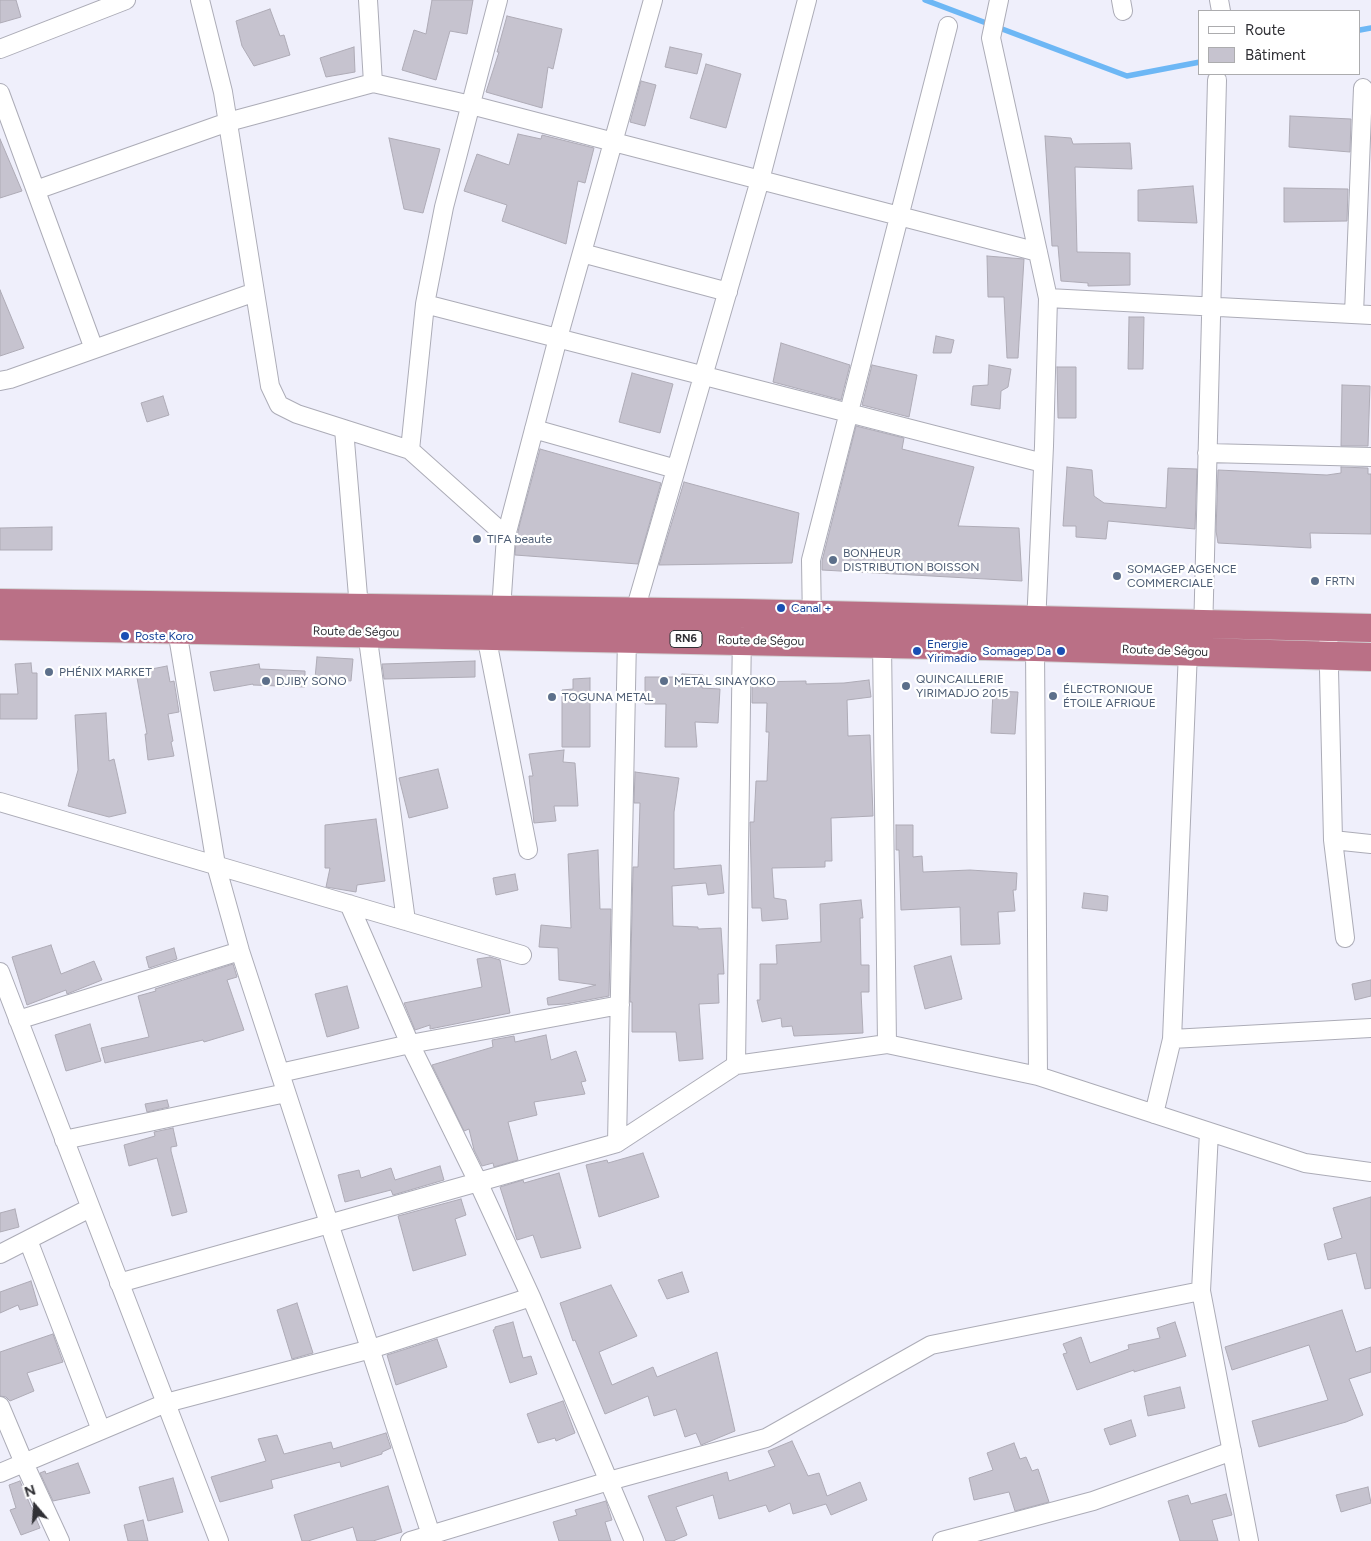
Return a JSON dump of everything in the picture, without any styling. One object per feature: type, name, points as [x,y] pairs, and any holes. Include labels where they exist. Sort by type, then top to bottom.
[{"type":"highway","name":"Route de Ségou","points":[[0,603],[363,620],[486,635],[882,643],[1371,657]]},
{"type":"highway","name":"Route de Ségou","points":[[0,626],[177,630],[501,610],[1036,619],[1371,628]]},
{"type":"street","points":[[0,49],[126,0]]},
{"type":"street","points":[[200,0],[223,92],[270,386],[279,405],[296,414],[410,450],[506,536]]},
{"type":"street","points":[[368,0],[374,83]]},
{"type":"street","points":[[410,450],[425,304],[444,207],[498,0]]},
{"type":"street","points":[[501,610],[506,536],[558,338],[654,0]]},
{"type":"street","points":[[617,1143],[627,638],[760,180],[807,0]]},
{"type":"street","points":[[998,0],[991,38],[1048,298],[1035,647],[1038,1076]]},
{"type":"street","points":[[813,642],[811,560],[948,26]]},
{"type":"street","points":[[1154,1114],[1172,1039],[1195,652],[1203,624],[1217,80]]},
{"type":"street","points":[[36,190],[228,122],[374,83],[471,104],[1038,252]]},
{"type":"street","points":[[1048,298],[1362,314],[1362,88]]},
{"type":"street","points":[[0,93],[94,349]]},
{"type":"street","points":[[582,253],[728,292]]},
{"type":"street","points":[[0,381],[255,292]]},
{"type":"street","points":[[425,304],[1043,463]]},
{"type":"street","points":[[344,429],[363,620],[406,920]]},
{"type":"street","points":[[534,429],[676,469]]},
{"type":"street","points":[[1207,453],[1371,458]]},
{"type":"street","points":[[736,1065],[742,613]]},
{"type":"street","points":[[1328,627],[1333,840],[1344,938]]},
{"type":"street","points":[[177,630],[216,865],[240,950],[432,1538]]},
{"type":"street","points":[[486,635],[528,850]]},
{"type":"street","points":[[882,643],[887,1044]]},
{"type":"street","points":[[0,802],[522,955]]},
{"type":"street","points":[[1333,840],[1371,844]]},
{"type":"street","points":[[349,904],[410,1044],[478,1182],[531,1298],[634,1541]]},
{"type":"street","points":[[18,1020],[240,950]]},
{"type":"street","points":[[0,972],[219,1541]]},
{"type":"street","points":[[280,1073],[410,1044],[620,1005]]},
{"type":"street","points":[[1172,1039],[1371,1028]]},
{"type":"street","points":[[120,1283],[617,1143],[736,1065],[887,1044],[1038,1076],[1305,1163],[1371,1172]]},
{"type":"street","points":[[64,1140],[286,1092]]},
{"type":"street","points":[[1209,1132],[1201,1291],[1249,1541]]},
{"type":"street","points":[[0,1254],[90,1208]]},
{"type":"street","points":[[28,1240],[100,1430]]},
{"type":"street","points":[[410,1541],[432,1538],[608,1481],[766,1438],[931,1345],[1201,1291]]},
{"type":"street","points":[[0,1473],[166,1403],[370,1350],[531,1298]]},
{"type":"street","points":[[0,1406],[60,1541]]},
{"type":"street","points":[[942,1541],[1093,1501],[1232,1452]]},
{"type":"building","points":[[0,0],[16,0],[21,17],[0,23]]},
{"type":"building","points":[[432,0],[473,0],[467,34],[450,31],[436,80],[402,70],[414,30],[426,34]]},
{"type":"building","points":[[270,9],[280,36],[284,35],[290,55],[254,66],[242,46],[236,21]]},
{"type":"building","points":[[507,16],[562,29],[553,69],[548,67],[542,108],[486,92],[499,52],[497,52]]},
{"type":"building","points":[[354,47],[355,72],[326,77],[320,58]]},
{"type":"building","points":[[670,47],[702,54],[697,74],[665,67]]},
{"type":"building","points":[[706,64],[741,74],[726,128],[690,118]]},
{"type":"building","points":[[641,81],[656,85],[645,126],[630,122]]},
{"type":"building","points":[[1290,116],[1351,119],[1350,152],[1289,147]]},
{"type":"building","points":[[518,134],[541,139],[542,135],[594,148],[585,183],[578,181],[566,244],[502,221],[507,205],[464,191],[477,154],[509,165]]},
{"type":"building","points":[[1045,136],[1071,138],[1073,144],[1130,143],[1132,169],[1075,167],[1077,252],[1130,253],[1130,285],[1088,286],[1088,283],[1061,281],[1058,246],[1052,246]]},
{"type":"building","points":[[389,138],[440,149],[423,213],[404,209]]},
{"type":"building","points":[[0,139],[22,191],[0,198]]},
{"type":"building","points":[[1193,186],[1197,223],[1138,221],[1138,190]]},
{"type":"building","points":[[1284,188],[1348,189],[1347,221],[1284,222]]},
{"type":"building","points":[[987,256],[1024,259],[1018,358],[1007,358],[1004,297],[988,297]]},
{"type":"building","points":[[0,290],[24,348],[0,356]]},
{"type":"building","points":[[1129,317],[1144,317],[1143,369],[1128,369]]},
{"type":"building","points":[[936,336],[954,340],[951,353],[933,353]]},
{"type":"building","points":[[781,343],[850,365],[841,400],[773,382]]},
{"type":"building","points":[[872,365],[917,375],[909,417],[862,405]]},
{"type":"building","points":[[989,365],[1011,369],[1008,387],[1001,391],[1000,409],[971,405],[973,386],[988,385]]},
{"type":"building","points":[[1057,367],[1076,367],[1076,418],[1058,418]]},
{"type":"building","points":[[632,373],[673,384],[660,433],[619,422]]},
{"type":"building","points":[[1342,385],[1370,386],[1368,446],[1341,446]]},
{"type":"building","points":[[163,396],[169,415],[147,422],[141,403]]},
{"type":"building","points":[[856,426],[904,438],[902,449],[974,467],[958,526],[1019,528],[1022,581],[822,570],[822,561]]},
{"type":"building","points":[[540,449],[661,483],[638,564],[515,555],[520,523]]},
{"type":"building","points":[[1067,467],[1092,470],[1094,496],[1104,503],[1166,508],[1168,468],[1197,469],[1195,529],[1108,521],[1106,539],[1076,537],[1076,526],[1063,526]]},
{"type":"building","points":[[1341,467],[1368,468],[1368,474],[1371,474],[1371,534],[1310,533],[1311,548],[1218,543],[1216,531],[1218,470],[1327,475],[1341,473]]},
{"type":"building","points":[[684,482],[799,513],[792,563],[659,565]]},
{"type":"building","points":[[52,527],[52,550],[0,550],[0,528]]},
{"type":"building","points":[[317,657],[353,659],[351,681],[315,678]]},
{"type":"building","points":[[475,661],[475,677],[384,679],[382,664]]},
{"type":"building","points":[[31,663],[32,673],[37,673],[37,719],[0,719],[0,694],[18,694],[15,664]]},
{"type":"building","points":[[259,664],[260,669],[305,671],[305,687],[253,684],[214,691],[210,672]]},
{"type":"building","points":[[167,666],[170,682],[174,681],[179,712],[168,714],[174,756],[148,760],[145,734],[147,734],[136,672]]},
{"type":"building","points":[[682,674],[703,675],[702,688],[720,689],[718,723],[695,722],[697,747],[665,747],[666,704],[645,704],[645,677],[681,677]]},
{"type":"building","points":[[590,678],[590,747],[562,747],[562,690],[573,689],[573,679]]},
{"type":"building","points":[[869,680],[871,697],[847,700],[848,736],[870,735],[873,816],[831,818],[832,861],[825,861],[825,867],[772,868],[774,898],[786,900],[788,919],[762,921],[761,908],[752,908],[750,822],[754,822],[756,781],[767,781],[769,732],[766,732],[767,703],[752,703],[752,682],[806,681],[806,684]]},
{"type":"building","points":[[993,691],[1018,692],[1015,734],[991,733]]},
{"type":"building","points":[[106,713],[109,761],[114,759],[126,813],[109,817],[68,806],[78,770],[75,715]]},
{"type":"building","points":[[564,750],[563,762],[575,763],[578,806],[554,806],[556,821],[534,823],[529,776],[533,776],[529,754]]},
{"type":"building","points":[[438,769],[448,808],[409,818],[399,778]]},
{"type":"building","points":[[635,772],[679,778],[674,812],[674,869],[721,865],[724,893],[708,895],[706,883],[672,886],[673,926],[698,927],[698,929],[721,928],[724,974],[718,974],[719,1003],[699,1004],[703,1059],[679,1061],[676,1032],[632,1032],[632,1002],[630,1002],[633,867],[638,867],[640,803],[634,803]]},
{"type":"building","points":[[376,819],[385,881],[357,885],[356,892],[326,887],[330,868],[325,868],[325,825]]},
{"type":"building","points":[[896,825],[913,825],[913,857],[922,856],[923,872],[970,870],[1017,873],[1016,890],[1013,890],[1015,911],[998,912],[1000,944],[961,945],[960,907],[901,910],[899,850],[896,850]]},
{"type":"building","points":[[598,850],[600,909],[611,909],[609,996],[566,1004],[548,1005],[547,998],[596,985],[559,980],[558,948],[539,947],[541,925],[571,928],[568,854]]},
{"type":"building","points":[[515,874],[518,890],[496,895],[493,878]]},
{"type":"building","points":[[1084,893],[1108,896],[1107,911],[1082,908]]},
{"type":"building","points":[[861,900],[863,918],[860,918],[861,965],[869,965],[869,992],[861,992],[863,1033],[794,1036],[792,1026],[782,1027],[781,1018],[762,1022],[757,1000],[760,1000],[760,964],[777,964],[776,945],[821,942],[820,904]]},
{"type":"building","points":[[51,945],[61,974],[94,961],[102,980],[67,994],[66,990],[27,1005],[12,957]]},
{"type":"building","points":[[174,948],[177,959],[149,968],[146,957]]},
{"type":"building","points":[[951,956],[962,999],[925,1009],[914,966]]},
{"type":"building","points":[[490,957],[500,960],[510,1013],[430,1029],[430,1025],[415,1030],[404,1003],[482,987],[477,959]]},
{"type":"building","points":[[233,964],[237,977],[227,980],[244,1030],[204,1042],[203,1040],[105,1063],[101,1048],[149,1037],[138,996]]},
{"type":"building","points":[[1371,980],[1371,996],[1355,1000],[1352,984]]},
{"type":"building","points":[[347,986],[359,1028],[327,1037],[315,994]]},
{"type":"building","points":[[90,1024],[101,1061],[66,1071],[55,1035]]},
{"type":"building","points":[[546,1035],[551,1060],[576,1051],[586,1081],[581,1082],[585,1094],[534,1102],[537,1115],[508,1122],[518,1160],[494,1167],[493,1163],[482,1166],[474,1150],[469,1129],[464,1131],[432,1065],[493,1047],[492,1040],[514,1036],[515,1042]]},
{"type":"building","points":[[167,1100],[169,1107],[147,1112],[145,1104]]},
{"type":"building","points":[[173,1128],[177,1146],[171,1147],[171,1151],[187,1212],[172,1216],[157,1158],[129,1166],[124,1145],[155,1136],[154,1132]]},
{"type":"building","points":[[643,1153],[659,1197],[599,1217],[586,1165],[607,1160],[608,1163]]},
{"type":"building","points":[[440,1166],[444,1180],[393,1195],[391,1190],[345,1202],[338,1175],[359,1170],[361,1178],[391,1168],[395,1180]]},
{"type":"building","points":[[559,1173],[581,1248],[541,1258],[533,1235],[517,1240],[500,1187],[523,1180],[524,1183]]},
{"type":"building","points":[[1371,1197],[1371,1288],[1365,1289],[1356,1253],[1328,1260],[1324,1244],[1342,1238],[1333,1208]]},
{"type":"building","points":[[461,1199],[466,1215],[455,1219],[466,1255],[413,1271],[398,1216]]},
{"type":"building","points":[[15,1209],[19,1227],[0,1232],[0,1213]]},
{"type":"building","points":[[682,1272],[689,1292],[667,1299],[658,1280]]},
{"type":"building","points":[[31,1281],[38,1305],[20,1310],[18,1305],[0,1313],[0,1292]]},
{"type":"building","points":[[611,1285],[637,1336],[599,1352],[612,1385],[653,1367],[657,1377],[717,1352],[735,1431],[701,1445],[696,1433],[685,1437],[676,1409],[654,1416],[648,1396],[605,1414],[575,1340],[573,1341],[560,1303]]},
{"type":"building","points":[[297,1303],[313,1353],[292,1359],[277,1310]]},
{"type":"building","points":[[1342,1310],[1356,1352],[1371,1347],[1371,1372],[1349,1379],[1363,1415],[1346,1422],[1259,1447],[1252,1421],[1328,1400],[1309,1345],[1232,1370],[1225,1347]]},
{"type":"building","points":[[513,1322],[523,1358],[531,1356],[537,1374],[510,1383],[493,1330],[495,1327]]},
{"type":"building","points":[[1175,1322],[1186,1356],[1134,1372],[1134,1370],[1077,1390],[1063,1354],[1067,1353],[1063,1344],[1081,1337],[1090,1363],[1129,1349],[1128,1345],[1160,1338],[1157,1328]]},
{"type":"building","points":[[53,1334],[63,1362],[27,1373],[34,1391],[10,1401],[6,1397],[0,1396],[0,1352]]},
{"type":"building","points":[[437,1339],[447,1367],[396,1385],[387,1355]]},
{"type":"building","points":[[1180,1387],[1185,1408],[1148,1416],[1144,1396]]},
{"type":"building","points":[[563,1401],[575,1433],[556,1441],[555,1438],[538,1443],[527,1414]]},
{"type":"building","points":[[1131,1420],[1136,1436],[1110,1445],[1104,1429]]},
{"type":"building","points":[[386,1433],[391,1448],[382,1452],[382,1454],[341,1467],[340,1462],[271,1480],[273,1488],[220,1502],[211,1477],[266,1461],[258,1439],[277,1435],[284,1454],[331,1442],[333,1449]]},
{"type":"building","points":[[792,1441],[808,1476],[819,1473],[827,1496],[860,1482],[867,1500],[831,1515],[826,1504],[793,1514],[790,1503],[769,1512],[766,1505],[719,1519],[713,1495],[676,1507],[687,1535],[673,1541],[666,1541],[648,1496],[727,1472],[729,1481],[775,1466],[768,1451]]},
{"type":"building","points":[[1014,1443],[1020,1459],[1026,1457],[1032,1471],[1038,1469],[1049,1502],[1015,1511],[1009,1492],[974,1500],[969,1478],[993,1470],[987,1453]]},
{"type":"building","points":[[78,1463],[90,1493],[53,1501],[40,1473],[45,1471],[46,1474]]},
{"type":"building","points":[[173,1478],[183,1512],[148,1521],[139,1487]]},
{"type":"building","points":[[20,1481],[40,1528],[21,1535],[10,1510],[16,1508],[9,1485]]},
{"type":"building","points":[[388,1486],[402,1532],[373,1541],[357,1541],[353,1527],[308,1541],[302,1541],[294,1515]]},
{"type":"building","points":[[1368,1487],[1371,1503],[1341,1512],[1336,1495]]},
{"type":"building","points":[[1226,1494],[1232,1515],[1212,1520],[1218,1541],[1180,1541],[1168,1501],[1188,1495],[1191,1504]]},
{"type":"building","points":[[606,1501],[612,1520],[605,1522],[611,1541],[559,1541],[553,1522],[577,1515],[575,1510]]},
{"type":"building","points":[[143,1520],[148,1541],[128,1541],[124,1525]]},
{"type":"waterway","points":[[925,0],[1127,76],[1198,62]]},
{"type":"waterway","points":[[1361,30],[1371,28]]},
{"type":"place","name":"TIFA beaute","points":[[477,539]]},
{"type":"place","name":"BONHEUR DISTRIBUTION BOISSON","points":[[833,560]]},
{"type":"place","name":"SOMAGEP AGENCE COMMERCIALE","points":[[1117,576]]},
{"type":"place","name":"FRTN","points":[[1315,581]]},
{"type":"place","name":"Canal +","points":[[781,608]]},
{"type":"place","name":"Poste Koro","points":[[125,636]]},
{"type":"place","name":"Energie Yirimadio","points":[[917,651]]},
{"type":"place","name":"Somagep Da","points":[[1061,651]]},
{"type":"place","name":"PHÉNIX MARKET","points":[[49,672]]},
{"type":"place","name":"DJIBY SONO","points":[[266,681]]},
{"type":"place","name":"METAL SINAYOKO","points":[[664,681]]},
{"type":"place","name":"QUINCAILLERIE YIRIMADJO 2015","points":[[906,686]]},
{"type":"place","name":"ÉLECTRONIQUE ÉTOILE AFRIQUE","points":[[1053,696]]},
{"type":"place","name":"TOGUNA METAL","points":[[552,697]]}]
